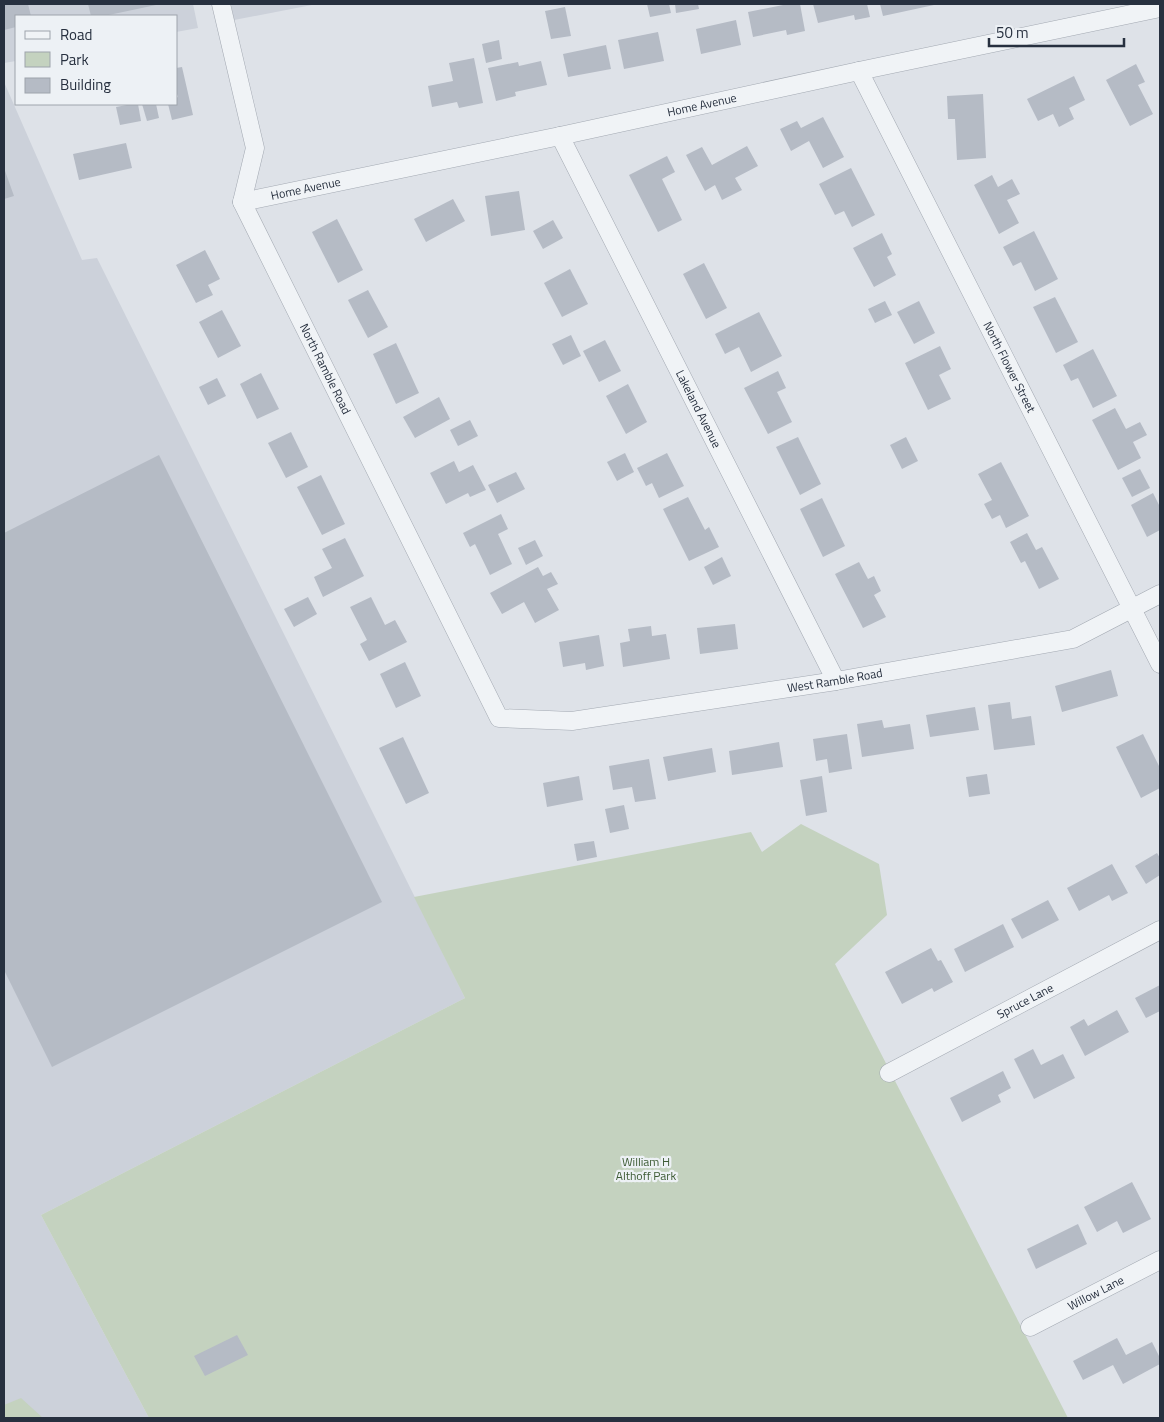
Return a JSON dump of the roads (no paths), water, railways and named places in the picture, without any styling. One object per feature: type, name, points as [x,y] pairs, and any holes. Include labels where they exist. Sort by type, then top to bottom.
[{"type":"street","points":[[221,4],[255,148],[242,202]]},
{"type":"street","name":"Home Avenue","points":[[242,202],[1160,8]]},
{"type":"street","name":"North Flower Street","points":[[859,71],[1160,664]]},
{"type":"street","name":"Lakeland Avenue","points":[[560,136],[836,681]]},
{"type":"street","name":"North Ramble Road","points":[[242,202],[499,718]]},
{"type":"street","name":"West Ramble Road","points":[[499,718],[572,721],[836,681],[1073,639],[1160,594]]},
{"type":"street","name":"Spruce Lane","points":[[889,1073],[1160,930]]},
{"type":"street","name":"Willow Lane","points":[[1030,1327],[1160,1260]]},
{"type":"park label","name":"William H Althoff Park","points":[[646,1169]]}]
